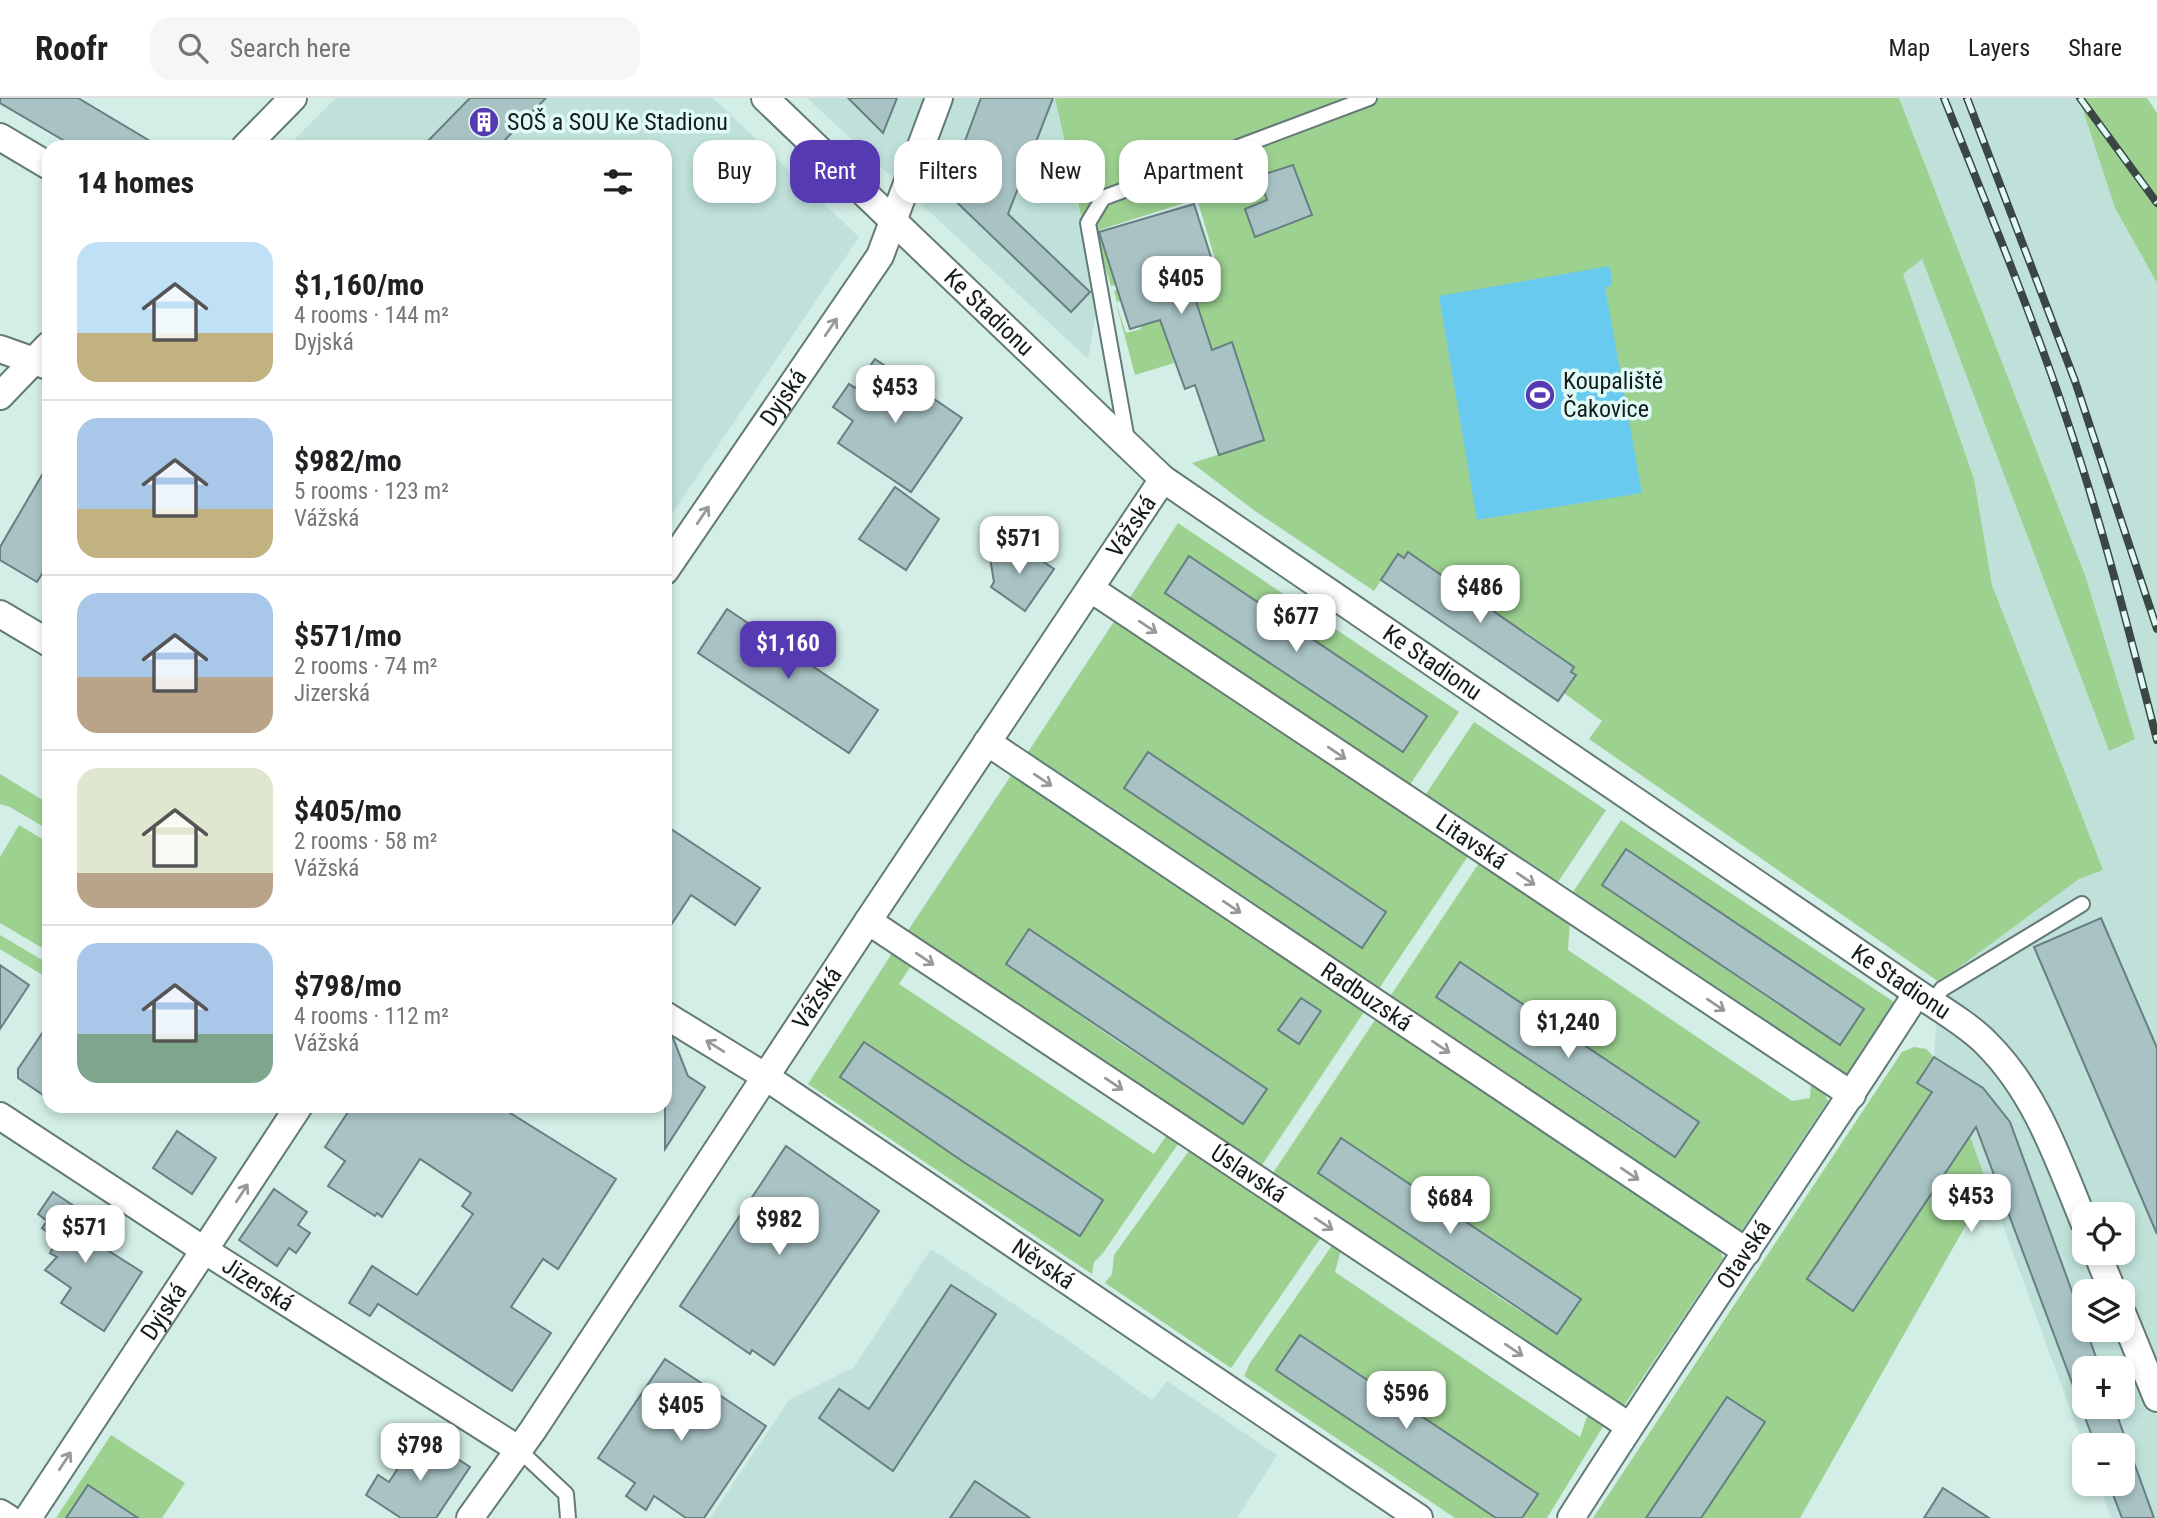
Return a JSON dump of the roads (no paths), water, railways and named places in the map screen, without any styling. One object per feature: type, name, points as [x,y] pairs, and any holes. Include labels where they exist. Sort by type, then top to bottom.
[{"type":"street","name":"Ke Stadionu","points":[[765,98],[1163,479],[1986,1042],[2014,1076],[2039,1115],[2076,1202]]},
{"type":"street","name":"Dyjská","points":[[672,561],[880,256],[939,98]]},
{"type":"street","points":[[251,140],[285,100]]},
{"type":"street","points":[[0,137],[42,162]]},
{"type":"street","points":[[0,349],[42,358]]},
{"type":"street","points":[[0,396],[42,359]]},
{"type":"street","name":"Vážská","points":[[470,1518],[533,1430],[1163,479]]},
{"type":"street","name":"Litavská","points":[[1091,589],[1852,1095]]},
{"type":"street","points":[[0,614],[42,639]]},
{"type":"street","name":"Radbuzská","points":[[987,742],[1747,1252]]},
{"type":"street","name":"Úslavská","points":[[868,921],[1629,1426]]},
{"type":"street","name":"Otavská","points":[[1571,1518],[1629,1426],[1852,1095],[1925,998]]},
{"type":"street","name":"Něvská","points":[[672,1019],[766,1077],[1419,1518]]},
{"type":"street","name":"Dyjská","points":[[27,1518],[294,1113]]},
{"type":"street","name":"Jizerská","points":[[0,1116],[204,1250],[518,1449]]},
{"type":"street","points":[[2134,1342],[2157,1398]]},
{"type":"street","points":[[0,1513],[9,1518]]},
{"type":"lane","points":[[1128,445],[1088,223],[1103,198],[1369,98]]},
{"type":"lane","points":[[1925,998],[2082,904]]},
{"type":"lane","points":[[518,1449],[566,1494],[568,1518]]},
{"type":"water","name":"Koupaliště Čakovice","points":[[1610,266],[1612,286],[1605,287],[1642,493],[1477,520],[1439,296]]},
{"type":"railway","points":[[1944,98],[2023,297],[2066,417],[2103,537],[2157,740]]},
{"type":"railway","points":[[1967,98],[2075,381],[2157,629]]},
{"type":"railway","points":[[2080,98],[2157,203]]},
{"type":"place","name":"SOŠ a SOU Ke Stadionu","points":[[484,122]]},
{"type":"place","name":"Koupaliště Čakovice","points":[[1540,395]]}]
